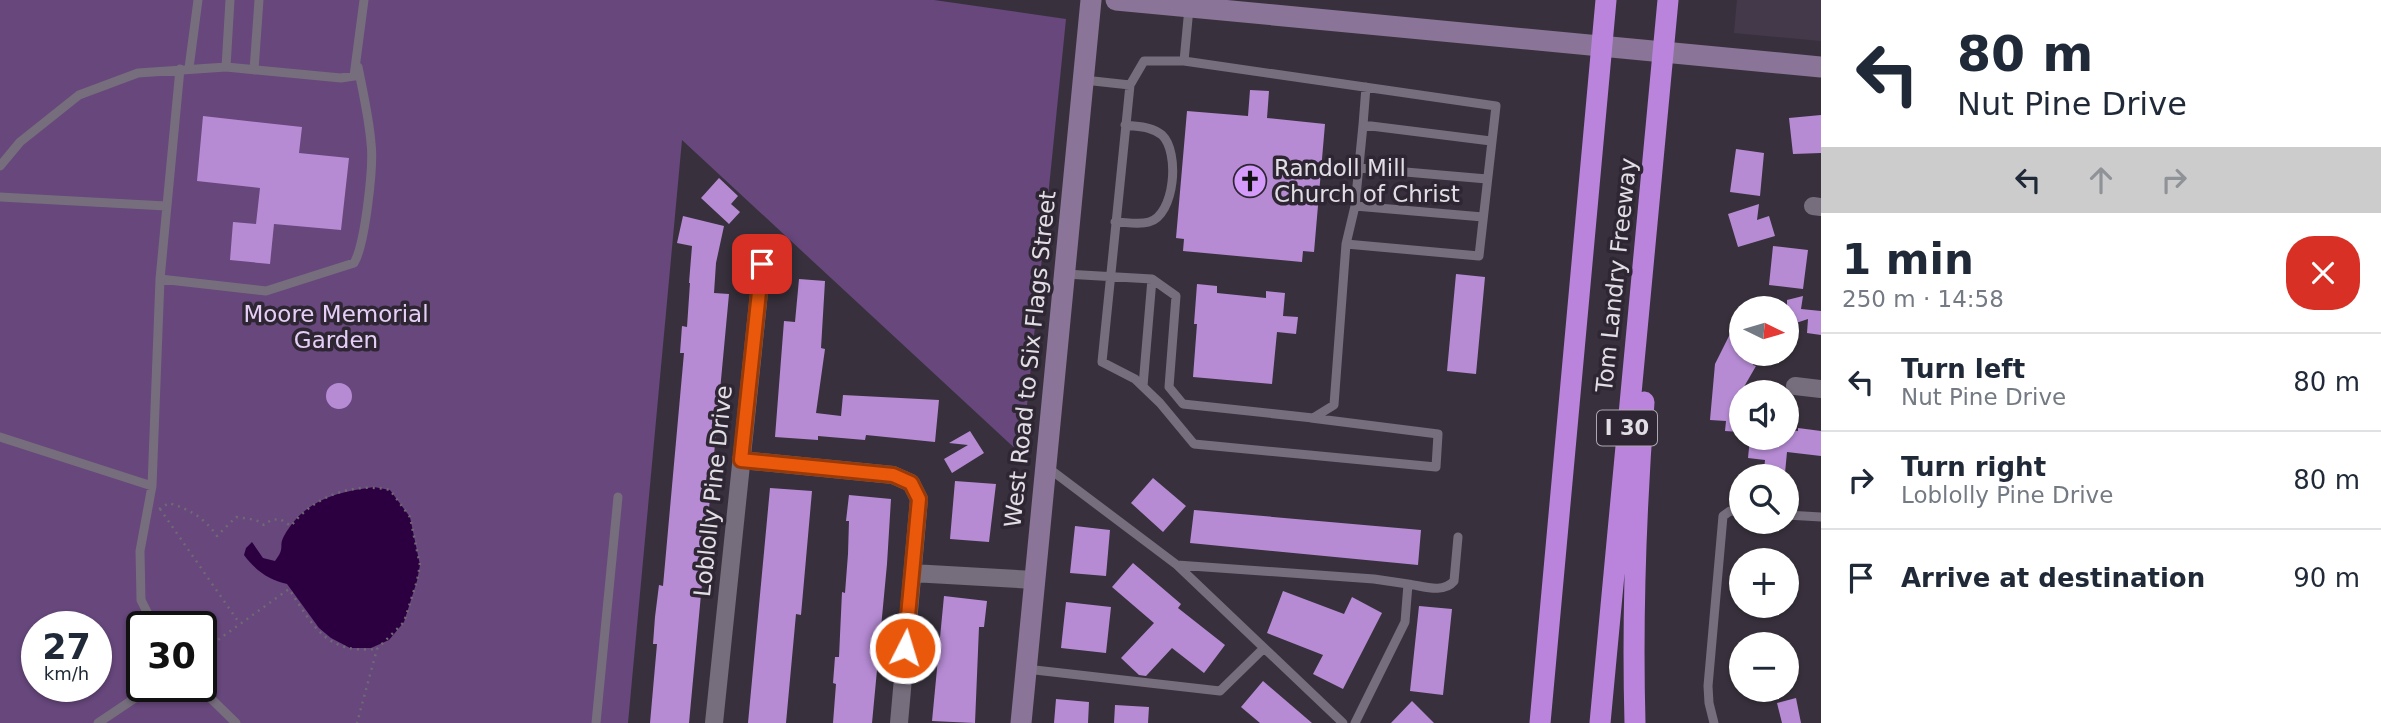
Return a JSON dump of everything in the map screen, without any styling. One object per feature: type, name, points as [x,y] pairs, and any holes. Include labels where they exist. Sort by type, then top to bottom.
[{"type":"highway","name":"Tom Landry Freeway","points":[[1539,723],[1606,0]]},
{"type":"highway","name":"Tom Landry Freeway","points":[[1600,723],[1668,0]]},
{"type":"highway","points":[[1635,723],[1633,605],[1636,523],[1647,373],[1657,134]]},
{"type":"street","name":"West Road to Six Flags Street","points":[[1021,723],[1091,0]]},
{"type":"street","points":[[1116,0],[1189,3],[1821,67]]},
{"type":"street","name":"Loblolly Pine Drive","points":[[714,723],[762,264]]},
{"type":"street","points":[[1799,387],[1821,389]]},
{"type":"street","points":[[741,460],[893,475],[911,483],[919,499],[899,723]]},
{"type":"street","points":[[912,573],[1035,580]]},
{"type":"lane","points":[[146,611],[141,600],[140,551],[151,490],[160,279],[166,206],[184,68],[198,0]]},
{"type":"lane","points":[[226,67],[230,0]]},
{"type":"lane","points":[[254,70],[260,0]]},
{"type":"lane","points":[[0,166],[20,142],[79,95],[138,73],[226,67],[341,78],[354,76],[364,0]]},
{"type":"lane","points":[[1184,61],[1189,3]]},
{"type":"lane","points":[[1065,274],[1110,276],[1152,279],[1176,296],[1168,387],[1183,404],[1438,434],[1436,467],[1194,444],[1143,386],[1102,362],[1110,276],[1115,222],[1130,85],[1144,61],[1184,61],[1496,106],[1479,256],[1346,244]]},
{"type":"lane","points":[[160,279],[266,291],[354,263],[359,255],[366,217],[372,147],[357,62]]},
{"type":"lane","points":[[1084,80],[1130,85]]},
{"type":"lane","points":[[1309,418],[1334,405],[1346,244],[1355,206],[1366,87]]},
{"type":"lane","points":[[1115,222],[1149,222],[1155,218],[1168,204],[1171,184],[1172,157],[1170,146],[1163,136],[1152,129],[1125,125]]},
{"type":"lane","points":[[1363,125],[1492,141]]},
{"type":"lane","points":[[1359,168],[1488,179]]},
{"type":"lane","points":[[0,197],[166,206]]},
{"type":"lane","points":[[1355,206],[1483,217]]},
{"type":"lane","points":[[1143,386],[1152,279]]},
{"type":"lane","points":[[0,437],[151,490]]},
{"type":"lane","points":[[1046,466],[1177,565],[1343,723]]},
{"type":"lane","points":[[596,723],[618,497]]},
{"type":"lane","points":[[1714,723],[1707,686],[1723,516],[1729,512]]},
{"type":"lane","points":[[1799,516],[1821,517]]},
{"type":"lane","points":[[1177,565],[1374,579],[1443,589],[1454,581],[1458,537]]},
{"type":"lane","points":[[1356,723],[1405,622],[1408,584]]},
{"type":"lane","points":[[1026,669],[1220,691],[1264,648]]},
{"type":"lane","points":[[98,723],[129,702]]},
{"type":"lane","points":[[214,702],[236,723]]},
{"type":"path","points":[[159,509],[169,503],[183,507],[209,523],[217,536],[236,517],[256,520],[264,525],[279,519],[291,526],[302,512],[316,501],[335,493],[374,487],[390,491],[410,517],[420,565],[404,622],[377,649],[357,723]]},
{"type":"path","points":[[151,490],[159,509],[240,624]]},
{"type":"path","points":[[217,641],[289,589],[319,631],[336,644],[356,651],[377,649]]},
{"type":"shaded area","points":[[1737,0],[1821,0],[1821,41],[1734,33]]},
{"type":"shaded area","points":[[374,487],[390,490],[410,517],[420,565],[404,622],[389,640],[371,648],[350,648],[319,628],[287,584],[263,574],[244,555],[252,542],[263,558],[275,561],[284,536],[311,506],[334,495]]},
{"type":"green space","name":"Moore Memorial Garden","points":[[0,0],[934,0],[1066,19],[1022,455],[682,140],[628,723],[0,723]]},
{"type":"building","name":"Randoll Mill Church of Christ","points":[[1250,90],[1269,91],[1267,118],[1325,124],[1314,252],[1303,251],[1302,262],[1183,251],[1184,239],[1176,238],[1187,111],[1248,116]]},
{"type":"building","points":[[1821,115],[1821,153],[1793,154],[1789,118]]},
{"type":"building","points":[[203,116],[302,127],[299,153],[349,158],[341,230],[274,224],[270,264],[230,260],[233,222],[256,224],[260,188],[197,181]]},
{"type":"building","points":[[1736,149],[1764,153],[1760,196],[1730,192]]},
{"type":"building","points":[[719,178],[738,196],[731,204],[740,212],[729,224],[701,198]]},
{"type":"building","points":[[1759,204],[1757,220],[1769,216],[1775,236],[1738,247],[1728,214]]},
{"type":"building","points":[[683,216],[724,226],[716,263],[714,293],[729,294],[689,723],[650,723],[657,644],[653,644],[655,617],[659,585],[663,586],[684,353],[680,353],[682,326],[687,327],[690,283],[692,246],[677,243]]},
{"type":"building","points":[[1773,246],[1808,250],[1803,289],[1769,285]]},
{"type":"building","points":[[1456,274],[1485,277],[1476,374],[1447,371]]},
{"type":"building","points":[[799,279],[825,281],[821,348],[825,349],[816,413],[841,416],[843,395],[939,400],[935,442],[866,435],[865,440],[818,436],[818,440],[775,437],[784,321],[795,322]]},
{"type":"building","points":[[1197,284],[1217,286],[1217,293],[1266,298],[1266,291],[1285,293],[1283,316],[1298,317],[1296,334],[1277,332],[1272,384],[1193,377]]},
{"type":"building","points":[[1803,296],[1801,309],[1821,311],[1821,335],[1807,333],[1808,319],[1799,322],[1799,297]]},
{"type":"building","points":[[1729,336],[1729,366],[1756,366],[1748,380],[1729,380],[1729,431],[1725,431],[1726,421],[1710,420],[1715,364]]},
{"type":"building","points":[[339,383],[348,387],[352,396],[348,405],[339,409],[330,405],[326,396],[330,387]]},
{"type":"building","points":[[1799,428],[1821,431],[1821,456],[1787,452],[1786,464],[1765,464],[1765,460],[1748,458],[1749,450],[1799,450]]},
{"type":"building","points":[[970,431],[984,453],[952,473],[944,459],[968,445],[949,443]]},
{"type":"building","points":[[1153,478],[1186,506],[1163,532],[1131,503]]},
{"type":"building","points":[[955,481],[996,484],[989,542],[950,539]]},
{"type":"building","points":[[770,488],[812,491],[801,615],[796,614],[786,723],[748,723]]},
{"type":"building","points":[[849,495],[891,499],[872,723],[833,723],[835,657],[839,657],[842,592],[845,593],[848,554],[849,521],[846,521]]},
{"type":"building","points":[[1194,510],[1421,530],[1418,565],[1190,543]]},
{"type":"building","points":[[1075,526],[1110,530],[1106,576],[1070,573]]},
{"type":"building","points":[[1133,563],[1181,604],[1178,608],[1225,645],[1204,673],[1172,648],[1146,676],[1139,675],[1121,658],[1154,623],[1112,587]]},
{"type":"building","points":[[1283,591],[1344,614],[1352,597],[1382,613],[1343,689],[1313,674],[1323,655],[1267,633]]},
{"type":"building","points":[[944,596],[987,601],[984,627],[979,627],[975,723],[932,721]]},
{"type":"building","points":[[1066,602],[1111,607],[1106,653],[1061,648]]},
{"type":"building","points":[[1419,606],[1452,609],[1443,695],[1410,691]]},
{"type":"building","points":[[1263,681],[1312,723],[1260,723],[1241,707]]},
{"type":"building","points":[[1056,699],[1089,702],[1088,723],[1054,723]]},
{"type":"building","points":[[1412,701],[1434,723],[1391,723]]},
{"type":"building","points":[[1797,702],[1801,723],[1782,723],[1777,703]]},
{"type":"building","points":[[1115,705],[1149,707],[1148,723],[1114,723]]},
{"type":"place","name":"Randoll Mill Church of Christ","points":[[1250,181]]},
{"type":"route","points":[[762,264],[741,460],[893,475],[911,483],[919,499],[905,648]]}]
